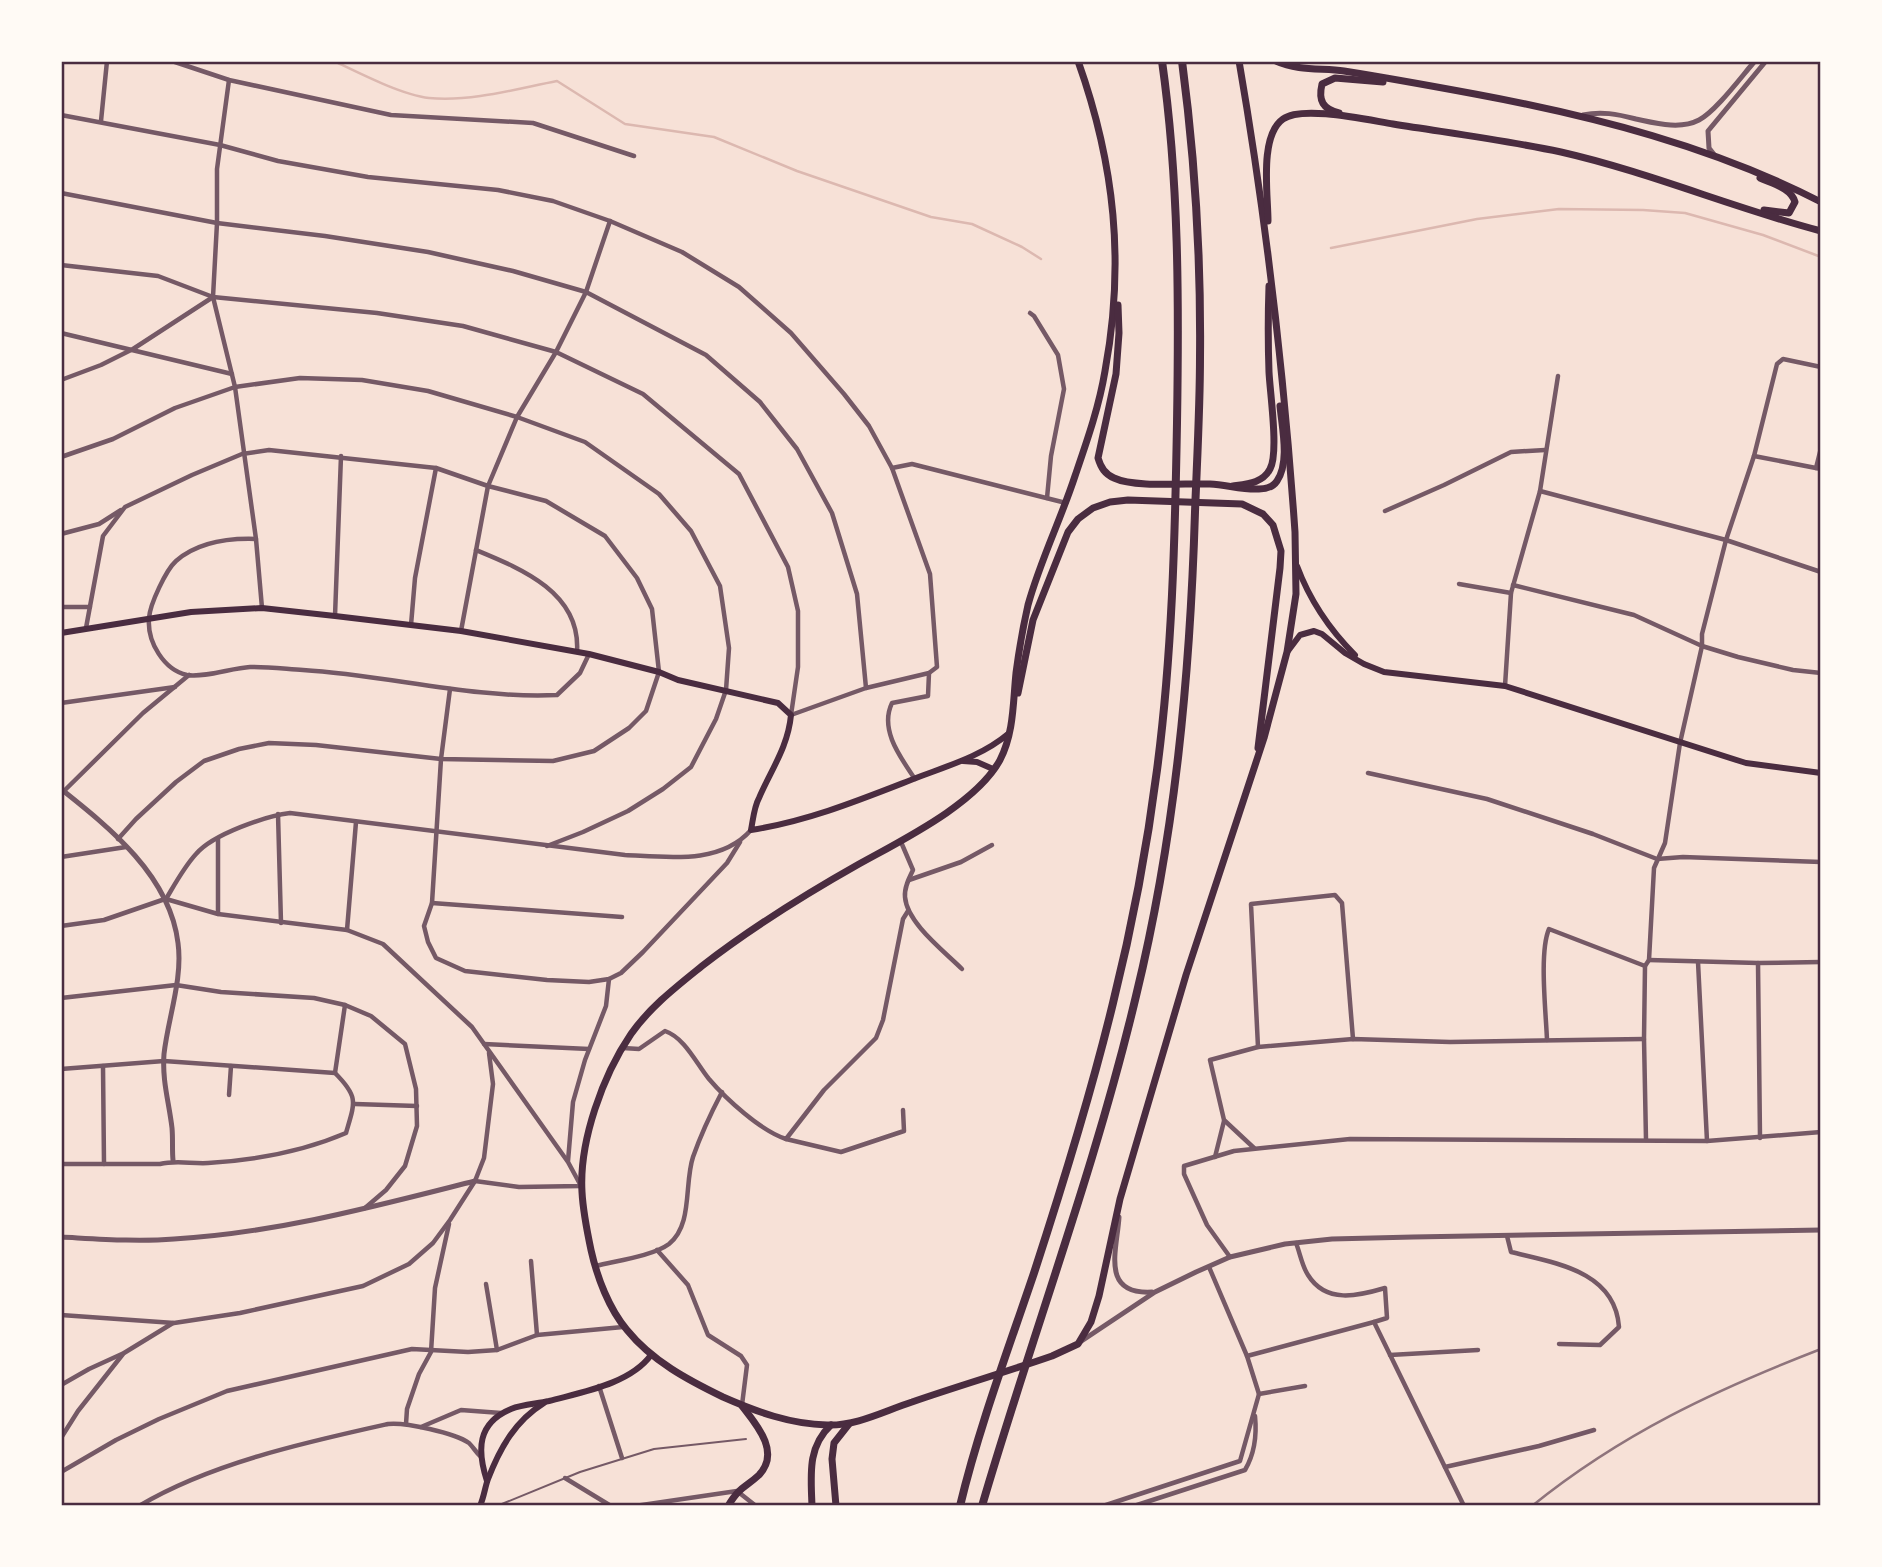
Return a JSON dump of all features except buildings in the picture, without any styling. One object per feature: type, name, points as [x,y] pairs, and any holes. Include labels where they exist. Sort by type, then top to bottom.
[{"type":"highway","points":[[960,1506],[1073,1151],[1111,1011],[1138,890],[1157,771],[1173,555],[1179,340],[1177,221],[1162,61]]},
{"type":"highway","points":[[982,1506],[1095,1150],[1126,1038],[1150,938],[1175,795],[1190,640],[1200,360],[1197,213],[1182,61]]},
{"type":"main road","points":[[1078,61],[1091,99],[1108,172],[1114,213],[1119,333],[1116,374],[1098,458],[1106,474],[1116,480],[1129,482],[1210,484],[1252,489],[1269,488],[1277,483],[1281,473],[1283,448],[1275,343],[1276,307]]},
{"type":"main road","points":[[1239,61],[1258,173],[1276,307],[1297,566],[1293,620],[1287,652],[1256,762],[1186,975],[1120,1199],[1100,1296],[1091,1322],[1078,1343],[1044,1359],[849,1424],[832,1425],[789,1421],[742,1405],[702,1387],[651,1355],[623,1327],[606,1295],[595,1266],[581,1186],[587,1139],[599,1094],[622,1048],[635,1028],[664,996],[713,957],[783,908],[901,841],[959,803],[981,785],[1001,758],[1013,716],[1033,620],[1068,532],[1078,519],[1093,508],[1128,500],[1241,504],[1263,514],[1273,525],[1280,551],[1279,590],[1256,762]]},
{"type":"main road","points":[[1276,61],[1292,67],[1342,71],[1476,94],[1578,116],[1716,157],[1784,183],[1821,202]]},
{"type":"main road","points":[[1364,119],[1325,108],[1320,97],[1322,84],[1335,78],[1410,84]]},
{"type":"main road","points":[[1233,486],[1257,482],[1272,465],[1274,447],[1269,370],[1268,153],[1272,131],[1283,119],[1299,113],[1364,119],[1561,152],[1821,231]]},
{"type":"main road","points":[[1703,194],[1783,214],[1788,214],[1794,206],[1793,195],[1788,191],[1716,157]]},
{"type":"main road","points":[[1013,716],[1016,673],[1029,601],[1066,503],[1094,418],[1105,374],[1116,276]]},
{"type":"main road","points":[[1297,566],[1325,621],[1364,664]]},
{"type":"main road","points":[[61,633],[191,612],[262,608],[461,631],[589,654],[659,672],[678,680],[778,703],[790,715],[789,732],[780,757],[757,800],[751,830],[777,826],[833,810],[961,761],[999,742],[1008,734]]},
{"type":"main road","points":[[1287,652],[1300,635],[1314,631],[1364,664],[1384,672],[1506,686],[1746,763],[1821,773]]},
{"type":"main road","points":[[961,761],[977,762],[993,769]]},
{"type":"main road","points":[[487,1481],[480,1456],[482,1438],[500,1413],[599,1386],[633,1373],[643,1366],[651,1355]]},
{"type":"main road","points":[[480,1506],[487,1481],[514,1429],[525,1416],[549,1401]]},
{"type":"main road","points":[[728,1506],[737,1491],[760,1474],[765,1465],[766,1439],[742,1405]]},
{"type":"main road","points":[[500,1413],[512,1419],[514,1429]]},
{"type":"main road","points":[[836,1506],[832,1459],[834,1443],[849,1424]]},
{"type":"main road","points":[[812,1506],[811,1461],[820,1436],[832,1425]]},
{"type":"main road","points":[[480,1456],[488,1462],[498,1460]]},
{"type":"street","points":[[102,121],[107,61]]},
{"type":"street","points":[[172,61],[229,80],[391,115],[533,123],[634,156]]},
{"type":"street","points":[[1578,116],[1611,113],[1667,125],[1699,120],[1709,113],[1755,61]]},
{"type":"street","points":[[1716,157],[1709,148],[1708,131],[1766,61]]},
{"type":"street","points":[[229,80],[220,145],[213,297],[235,387],[242,454],[256,539],[262,608]]},
{"type":"street","points":[[61,115],[102,121],[220,145],[278,161],[368,177],[498,190],[553,201],[610,221],[682,252],[739,287],[791,333],[869,425],[892,468],[930,574],[937,667],[929,673],[866,688],[790,715]]},
{"type":"street","points":[[61,193],[217,223],[428,252],[513,271],[586,292],[706,355],[760,402],[797,449],[832,513],[857,594],[866,688]]},
{"type":"street","points":[[461,631],[488,486],[517,417],[556,352],[586,292],[610,221]]},
{"type":"street","points":[[61,265],[158,275],[213,297],[377,313],[463,326],[556,352],[643,394],[739,474],[788,567],[798,611],[799,667],[790,715]]},
{"type":"street","points":[[61,380],[133,349],[213,297]]},
{"type":"street","points":[[1030,313],[1058,355],[1064,390],[1051,456],[1047,498]]},
{"type":"street","points":[[61,333],[232,374]]},
{"type":"street","points":[[1646,1140],[1645,965],[1649,960],[1654,868],[1665,843],[1680,743],[1702,646],[1702,634],[1726,540],[1754,456],[1777,364],[1783,359],[1821,367]]},
{"type":"street","points":[[1506,686],[1511,593],[1540,491],[1558,376]]},
{"type":"street","points":[[61,457],[113,439],[175,408],[235,387],[300,378],[362,380],[428,391],[517,417],[585,442],[659,494],[691,531],[720,586],[729,648],[726,690],[716,719],[691,767],[628,811],[548,846]]},
{"type":"street","points":[[1754,456],[1819,468],[1821,448]]},
{"type":"street","points":[[61,534],[99,524],[192,475],[242,454],[269,450],[436,468],[488,486],[546,501],[605,536],[637,578],[652,609],[659,672],[646,711],[629,728],[594,751],[553,761],[441,759],[316,745],[269,743],[239,749],[204,761],[118,839]]},
{"type":"street","points":[[1385,511],[1511,452],[1545,450]]},
{"type":"street","points":[[335,616],[341,456]]},
{"type":"street","points":[[892,468],[912,464],[1066,503]]},
{"type":"street","points":[[411,626],[415,578],[436,468]]},
{"type":"street","points":[[1540,491],[1726,540],[1821,572]]},
{"type":"street","points":[[86,628],[103,536],[125,508]]},
{"type":"street","points":[[256,539],[232,538],[199,547],[174,562],[160,585],[149,618],[153,645],[168,667],[189,675],[251,667],[340,673],[450,689],[526,696],[557,695],[580,673],[589,654]]},
{"type":"street","points":[[476,550],[522,570],[556,596],[571,614],[575,624],[577,652]]},
{"type":"street","points":[[1460,584],[1511,593]]},
{"type":"street","points":[[1513,585],[1634,615],[1702,646],[1793,670],[1821,673]]},
{"type":"street","points":[[61,607],[90,607]]},
{"type":"street","points":[[915,779],[896,751],[888,712],[892,704],[928,696],[929,673]]},
{"type":"street","points":[[173,1160],[172,1127],[164,1090],[164,1061],[176,985],[178,943],[166,899],[152,876],[127,847],[63,790],[143,713],[189,675]]},
{"type":"street","points":[[61,703],[175,687]]},
{"type":"street","points":[[450,689],[441,759],[432,903],[425,926],[428,942],[436,958],[465,971],[589,982],[609,979],[621,973],[643,952],[727,863],[751,830]]},
{"type":"street","points":[[1368,773],[1487,799],[1593,834],[1657,859],[1683,857],[1821,862]]},
{"type":"street","points":[[166,899],[198,851],[218,839],[278,814],[290,813],[625,855],[699,856],[740,842]]},
{"type":"street","points":[[278,814],[281,923]]},
{"type":"street","points":[[347,930],[356,822]]},
{"type":"street","points":[[218,839],[218,914]]},
{"type":"street","points":[[901,841],[913,870],[904,895],[908,911],[925,933],[962,969]]},
{"type":"street","points":[[908,881],[961,862],[992,845]]},
{"type":"street","points":[[61,857],[127,847]]},
{"type":"street","points":[[1258,1047],[1251,904],[1287,902],[1325,895],[1335,895],[1342,903],[1353,1039]]},
{"type":"street","points":[[61,926],[104,920],[166,899],[218,914],[347,930],[383,944],[472,1027],[568,1162],[581,1186],[519,1188],[475,1181],[296,1224],[174,1239],[61,1237]]},
{"type":"street","points":[[432,903],[622,917]]},
{"type":"street","points":[[786,1139],[824,1090],[876,1038],[883,1020],[903,919],[908,911]]},
{"type":"street","points":[[1547,1040],[1545,960],[1549,929],[1645,965]]},
{"type":"street","points":[[1649,960],[1821,962]]},
{"type":"street","points":[[1698,962],[1707,1141]]},
{"type":"street","points":[[1758,963],[1759,1138]]},
{"type":"street","points":[[568,1162],[573,1102],[589,1049],[607,1006],[609,979]]},
{"type":"street","points":[[61,998],[176,985],[221,992],[314,998],[345,1005],[371,1016],[405,1044],[416,1089],[417,1126],[405,1166],[386,1191],[365,1208]]},
{"type":"street","points":[[335,1073],[345,1005]]},
{"type":"street","points":[[622,1048],[639,1049],[665,1031],[671,1034],[722,1092],[775,1136],[841,1152],[904,1131],[903,1110]]},
{"type":"street","points":[[1215,1157],[1224,1120],[1210,1060],[1258,1047],[1353,1039],[1450,1042],[1644,1039]]},
{"type":"street","points":[[484,1044],[589,1049]]},
{"type":"street","points":[[61,1315],[174,1323],[240,1313],[363,1286],[409,1264],[433,1243],[450,1220],[475,1181],[484,1158],[493,1084],[489,1051]]},
{"type":"street","points":[[61,1069],[164,1061],[335,1073],[349,1087],[355,1104],[346,1133],[321,1144],[278,1155],[189,1164],[173,1160],[160,1164],[61,1164]]},
{"type":"street","points":[[103,1066],[104,1164]]},
{"type":"street","points":[[229,1095],[231,1066]]},
{"type":"street","points":[[595,1266],[657,1250],[669,1244],[682,1228],[692,1161],[704,1125],[722,1092]]},
{"type":"street","points":[[355,1104],[416,1106]]},
{"type":"street","points":[[1224,1120],[1254,1148]]},
{"type":"street","points":[[1230,1257],[1207,1225],[1184,1174],[1184,1167],[1254,1148],[1350,1139],[1707,1141],[1821,1132]]},
{"type":"street","points":[[1120,1199],[1113,1270],[1118,1280],[1128,1288],[1142,1293],[1155,1292]]},
{"type":"street","points":[[406,1424],[407,1409],[419,1374],[431,1352],[435,1288],[440,1254],[450,1220]]},
{"type":"street","points":[[1078,1343],[1155,1292],[1230,1257],[1296,1243],[1332,1239],[1821,1230]]},
{"type":"street","points":[[1507,1236],[1511,1252],[1575,1268],[1603,1288],[1618,1311],[1619,1327],[1601,1345],[1559,1344]]},
{"type":"street","points":[[1247,1356],[1387,1318],[1385,1288],[1354,1297],[1328,1293],[1308,1276],[1296,1243]]},
{"type":"street","points":[[657,1250],[688,1285],[708,1335],[741,1356],[747,1365],[742,1405]]},
{"type":"street","points":[[531,1261],[537,1335]]},
{"type":"street","points":[[1103,1506],[1240,1461],[1259,1394],[1247,1356],[1209,1267]]},
{"type":"street","points":[[486,1284],[497,1349]]},
{"type":"street","points":[[1374,1322],[1464,1506]]},
{"type":"street","points":[[61,1385],[124,1353],[174,1323]]},
{"type":"street","points":[[61,1472],[148,1424],[226,1391],[412,1349],[431,1352],[497,1349],[537,1335],[623,1327]]},
{"type":"street","points":[[1390,1355],[1478,1350]]},
{"type":"street","points":[[61,1438],[78,1410],[124,1353]]},
{"type":"street","points":[[599,1386],[622,1458]]},
{"type":"street","points":[[1259,1394],[1305,1386]]},
{"type":"street","points":[[421,1427],[461,1410],[500,1413]]},
{"type":"street","points":[[1134,1506],[1245,1470],[1252,1459],[1256,1433],[1255,1412]]},
{"type":"street","points":[[139,1506],[163,1492],[215,1471],[307,1443],[388,1424],[406,1424],[460,1438],[471,1445],[480,1456]]},
{"type":"street","points":[[1445,1467],[1539,1446],[1594,1430]]},
{"type":"street","points":[[565,1478],[611,1506]]},
{"type":"street","points":[[635,1506],[737,1491],[755,1506]]},
{"type":"lane","points":[[497,1506],[622,1458],[682,1445],[746,1439]]},
{"type":"waterway","points":[[334,61],[394,88],[429,98],[477,96],[557,81],[625,124],[714,137],[797,171],[931,217],[972,224],[1022,247],[1041,259]]},
{"type":"waterway","points":[[1331,248],[1477,219],[1559,209],[1643,210],[1685,213],[1763,235],[1821,257]]},
{"type":"railway","points":[[1532,1506],[1566,1480],[1635,1435],[1706,1398],[1821,1349]]}]
